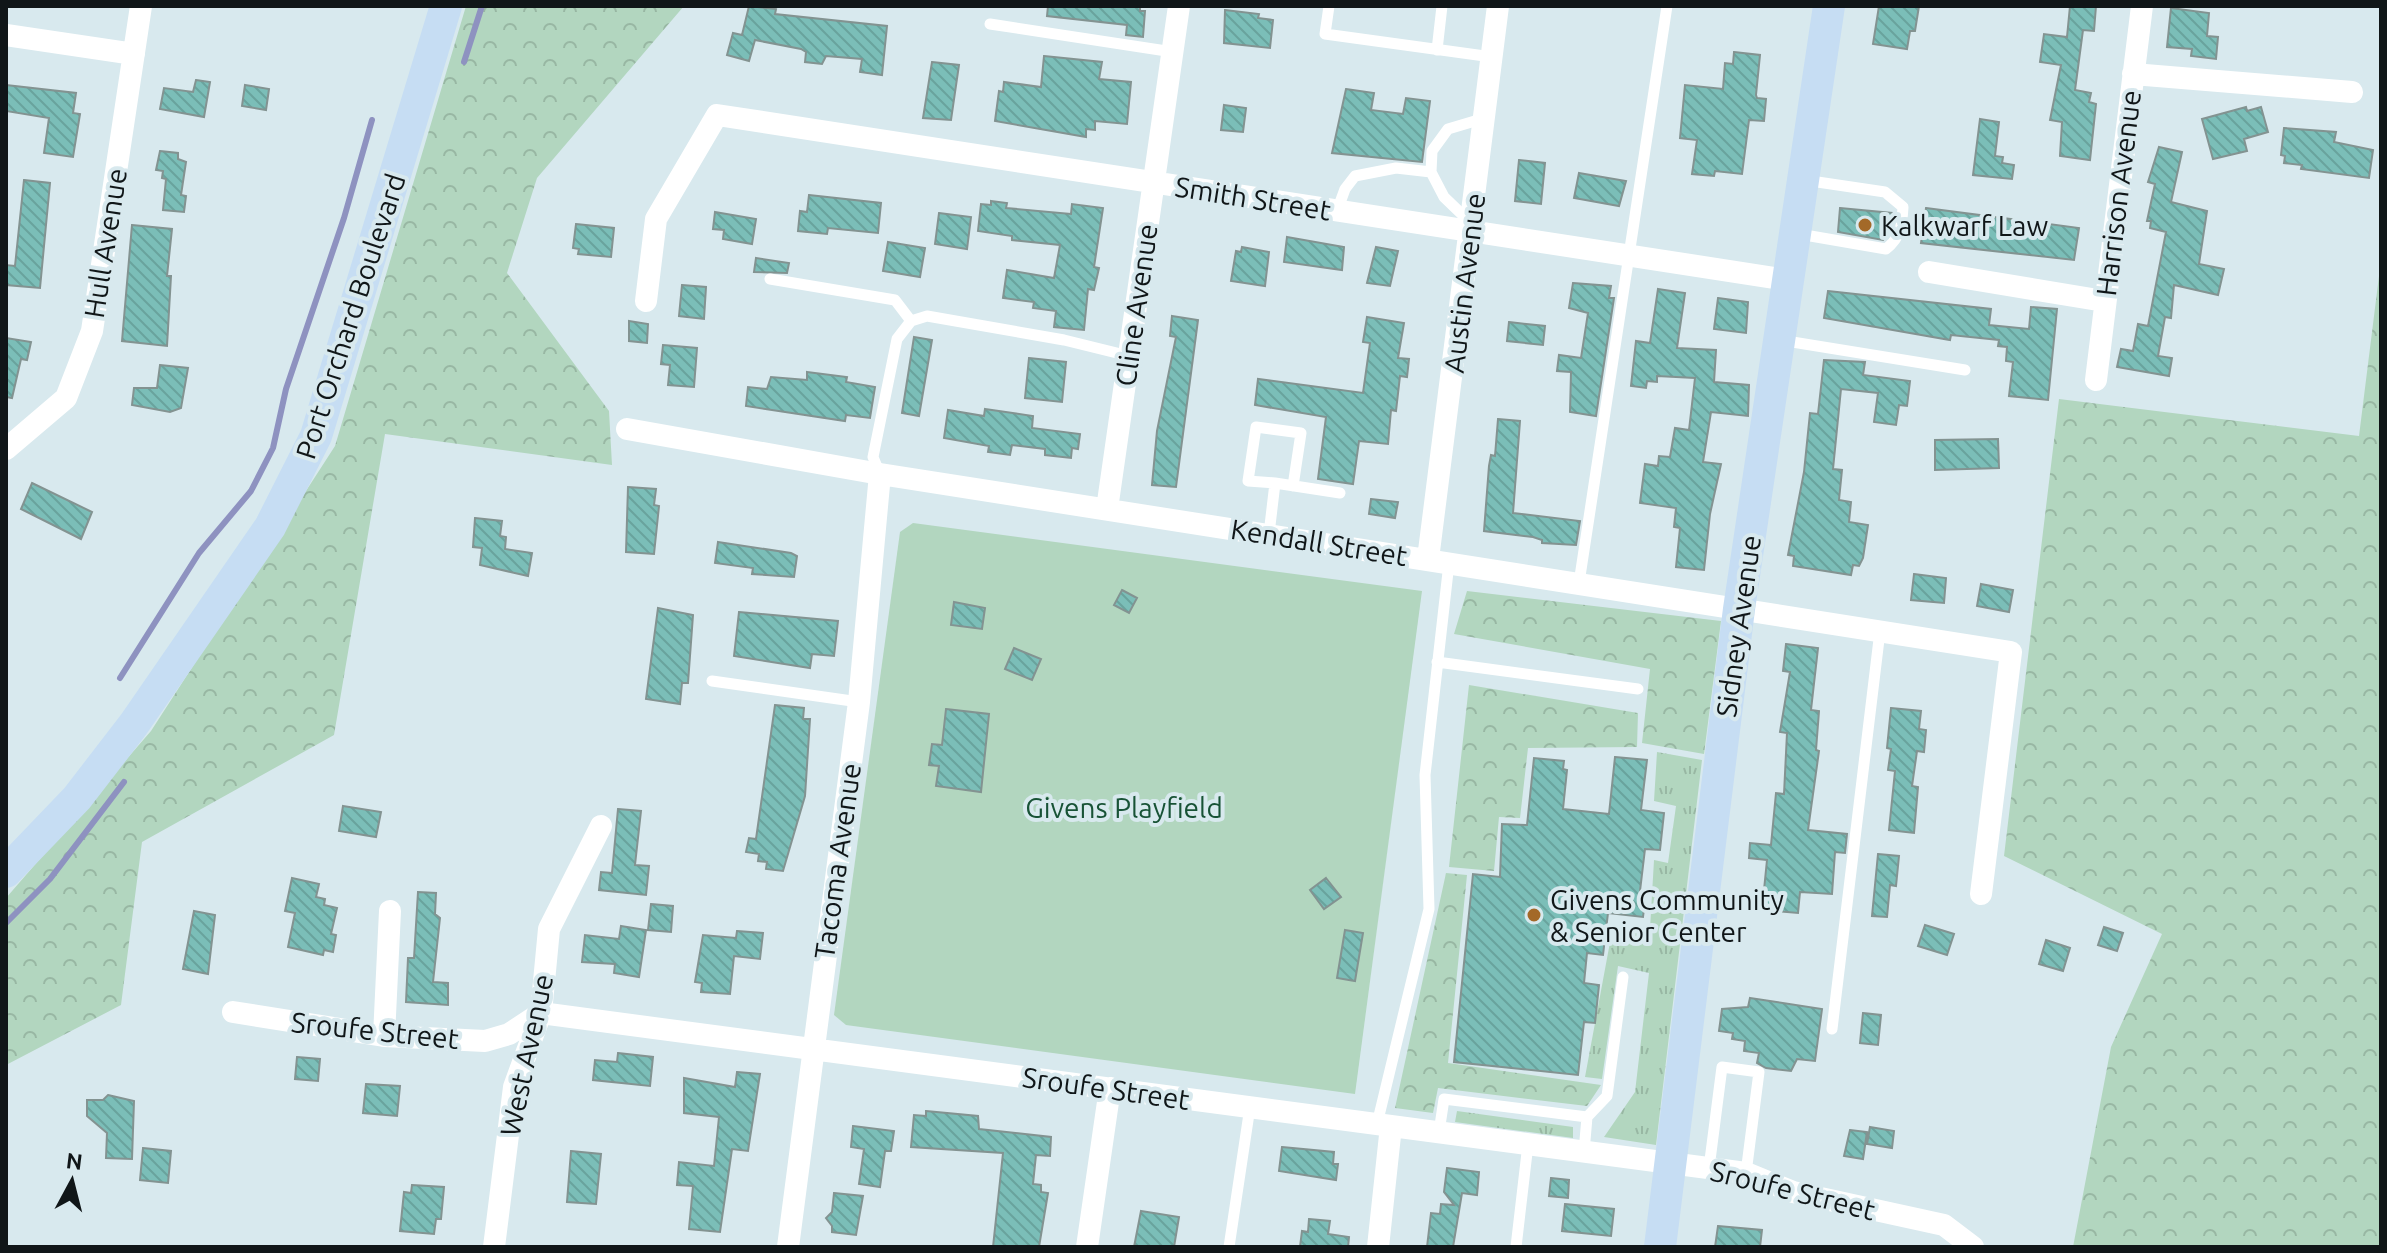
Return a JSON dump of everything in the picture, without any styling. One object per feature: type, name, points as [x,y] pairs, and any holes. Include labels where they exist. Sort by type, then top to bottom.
[{"type":"main road","name":"Port Orchard Boulevard","points":[[6,872],[70,806],[124,737],[270,527],[303,466],[316,436],[446,6]]},
{"type":"main road","name":"Sidney Avenue","points":[[1660,1247],[1739,609],[1828,6]]},
{"type":"street","name":"Hull Avenue","points":[[6,449],[66,398],[92,331],[141,6]]},
{"type":"street","name":"Cline Avenue","points":[[1107,509],[1179,6]]},
{"type":"street","name":"Austin Avenue","points":[[1438,561],[1471,228],[1498,6]]},
{"type":"street","points":[[1821,6],[1828,6]]},
{"type":"street","name":"Harrison Avenue","points":[[2096,380],[2142,6]]},
{"type":"street","points":[[6,35],[134,54]]},
{"type":"street","points":[[2133,74],[2352,92]]},
{"type":"street","name":"Smith Street","points":[[646,301],[656,219],[717,115],[1337,211],[1471,228],[1631,257],[1788,280]]},
{"type":"street","points":[[1929,272],[2104,301]]},
{"type":"street","name":"Kendall Street","points":[[627,429],[880,474],[2011,652],[1981,894]]},
{"type":"street","name":"Tacoma Avenue","points":[[788,1247],[859,702],[880,474]]},
{"type":"street","name":"West Avenue","points":[[494,1247],[514,1087],[541,1013],[549,929],[601,826]]},
{"type":"street","points":[[384,1036],[390,911]]},
{"type":"street","name":"Sroufe Street","points":[[233,1012],[384,1036],[485,1041],[509,1034],[541,1013],[1709,1168],[1746,1173],[1793,1192],[1944,1225],[1973,1247]]},
{"type":"street","points":[[1087,1247],[1110,1088]]},
{"type":"street","points":[[1378,1247],[1384,1125]]},
{"type":"lane","points":[[1329,6],[1325,34],[1492,57]]},
{"type":"lane","points":[[1437,50],[1442,6]]},
{"type":"lane","points":[[1579,583],[1667,6]]},
{"type":"lane","points":[[990,24],[1173,52]]},
{"type":"lane","points":[[1471,228],[1444,197],[1431,172],[1432,151],[1448,129],[1485,118]]},
{"type":"lane","points":[[1337,211],[1345,189],[1355,176],[1396,168],[1431,172]]},
{"type":"lane","points":[[1795,233],[1886,249],[1897,240],[1902,227],[1903,207],[1885,192],[1803,180]]},
{"type":"lane","points":[[770,279],[895,300],[911,321]]},
{"type":"lane","points":[[880,474],[873,457],[897,339],[911,321],[927,316],[1064,340],[1129,356]]},
{"type":"lane","points":[[1780,340],[1965,370]]},
{"type":"lane","points":[[1293,486],[1301,433],[1256,427],[1248,481],[1340,493]]},
{"type":"lane","points":[[1269,534],[1275,483]]},
{"type":"lane","points":[[1384,1125],[1429,909],[1425,775],[1437,662],[1438,561]]},
{"type":"lane","points":[[1832,1029],[1880,631]]},
{"type":"lane","points":[[1437,662],[1638,689]]},
{"type":"lane","points":[[712,681],[859,702]]},
{"type":"lane","points":[[1584,1152],[1587,1117],[1607,1096],[1623,977]]},
{"type":"lane","points":[[1709,1168],[1722,1067],[1759,1072],[1746,1173]]},
{"type":"lane","points":[[1439,1132],[1444,1099],[1587,1117]]},
{"type":"lane","points":[[1229,1247],[1250,1107]]},
{"type":"lane","points":[[1516,1247],[1528,1144]]},
{"type":"green space","points":[[466,6],[684,6],[537,178],[507,273],[609,411],[612,465],[385,434],[334,735],[142,842],[121,1005],[6,1065],[6,898],[151,731],[335,446]]},
{"type":"green space","points":[[2381,260],[2381,1247],[2073,1247],[2111,1047],[2162,934],[2004,856],[2059,399],[2359,436]]},
{"type":"green space","name":"Givens Playfield","points":[[913,523],[1422,591],[1355,1094],[846,1025],[834,1015],[900,532]]},
{"type":"green space","points":[[1467,591],[1721,621],[1704,754],[1642,743],[1650,669],[1454,634]]},
{"type":"green space","points":[[1469,685],[1638,713],[1637,747],[1528,748],[1520,818],[1499,817],[1494,871],[1449,867]]},
{"type":"green space","points":[[1657,752],[1702,760],[1656,1145],[1604,1137],[1635,1092],[1649,973],[1618,966],[1602,1079],[1585,1077],[1613,926],[1650,929],[1654,860],[1668,863],[1676,806],[1654,801]]},
{"type":"green space","points":[[1446,873],[1467,875],[1448,1063],[1601,1085],[1587,1106],[1438,1088],[1433,1113],[1395,1108]]},
{"type":"green space","points":[[1457,1111],[1573,1127],[1573,1138],[1455,1122]]},
{"type":"building","points":[[749,6],[776,9],[775,14],[887,26],[882,75],[860,72],[862,59],[826,56],[822,64],[805,62],[806,52],[801,49],[755,40],[749,61],[727,55],[733,33],[742,35]]},
{"type":"building","points":[[1048,6],[1140,6],[1140,11],[1145,11],[1143,37],[1126,35],[1127,25],[1047,16]]},
{"type":"building","points":[[1879,6],[1919,6],[1915,31],[1910,31],[1907,49],[1873,44]]},
{"type":"building","points":[[2070,6],[2096,6],[2094,31],[2083,30],[2075,90],[2091,93],[2089,102],[2096,104],[2090,160],[2060,156],[2062,122],[2050,120],[2061,65],[2040,62],[2044,34],[2067,37]]},
{"type":"building","points":[[2171,8],[2209,13],[2207,36],[2218,37],[2216,59],[2191,56],[2192,49],[2167,47]]},
{"type":"building","points":[[1225,10],[1259,14],[1258,18],[1273,20],[1270,48],[1224,43]]},
{"type":"building","points":[[1734,52],[1760,55],[1756,95],[1757,98],[1766,99],[1764,121],[1749,120],[1742,174],[1715,171],[1714,176],[1692,174],[1697,140],[1680,138],[1685,85],[1723,89],[1725,63],[1733,64]]},
{"type":"building","points":[[1044,56],[1102,62],[1099,79],[1131,82],[1127,124],[1095,121],[1095,130],[1086,129],[1086,137],[995,121],[999,91],[1003,92],[1004,82],[1041,87]]},
{"type":"building","points":[[932,62],[959,65],[951,120],[923,118]]},
{"type":"building","points":[[196,80],[210,82],[204,117],[160,109],[164,88],[193,92]]},
{"type":"building","points":[[6,85],[76,93],[73,113],[80,114],[73,157],[44,153],[49,118],[6,111]]},
{"type":"building","points":[[245,85],[269,89],[266,110],[242,106]]},
{"type":"building","points":[[1346,89],[1374,93],[1371,110],[1403,114],[1406,98],[1430,101],[1422,162],[1332,153]]},
{"type":"building","points":[[1224,105],[1246,108],[1243,132],[1221,130]]},
{"type":"building","points":[[2246,107],[2247,111],[2261,107],[2268,132],[2244,139],[2247,151],[2213,159],[2202,119]]},
{"type":"building","points":[[1980,119],[1999,122],[1995,156],[2003,157],[2002,163],[2014,165],[2012,179],[1973,175]]},
{"type":"building","points":[[2284,128],[2336,132],[2334,142],[2373,150],[2369,178],[2301,169],[2302,165],[2284,163],[2285,156],[2281,155]]},
{"type":"building","points":[[2159,147],[2182,152],[2171,202],[2207,211],[2199,264],[2224,269],[2218,295],[2174,285],[2171,318],[2165,317],[2158,356],[2172,358],[2169,376],[2117,367],[2121,349],[2133,351],[2138,324],[2148,326],[2166,232],[2150,228],[2151,221],[2147,221],[2155,184],[2148,182]]},
{"type":"building","points":[[160,151],[178,153],[178,159],[186,162],[181,195],[186,196],[184,212],[163,210],[166,179],[162,178],[163,171],[156,170]]},
{"type":"building","points":[[1519,160],[1545,163],[1541,204],[1515,201]]},
{"type":"building","points":[[1579,173],[1626,181],[1619,206],[1574,198]]},
{"type":"building","points":[[24,180],[50,183],[40,288],[6,285],[6,265],[15,266]]},
{"type":"building","points":[[809,195],[881,203],[878,233],[828,228],[827,234],[798,231],[800,211],[807,212]]},
{"type":"building","points":[[991,201],[1007,203],[1006,208],[1071,214],[1072,204],[1103,208],[1094,267],[1099,268],[1094,290],[1088,289],[1084,330],[1054,327],[1056,311],[1033,308],[1034,302],[1003,298],[1007,270],[1054,278],[1060,245],[1012,240],[1012,236],[978,231],[981,204],[991,205]]},
{"type":"building","points":[[1840,208],[1892,213],[1890,231],[1883,240],[1838,232]]},
{"type":"building","points":[[1926,208],[2079,228],[2074,260],[1921,243]]},
{"type":"building","points":[[715,212],[756,219],[752,244],[723,239],[724,230],[713,229]]},
{"type":"building","points":[[939,213],[971,217],[967,249],[935,244]]},
{"type":"building","points":[[576,224],[614,228],[611,257],[578,254],[579,249],[573,248]]},
{"type":"building","points":[[132,225],[172,229],[167,276],[171,276],[167,346],[122,341]]},
{"type":"building","points":[[1287,237],[1344,247],[1342,270],[1284,262]]},
{"type":"building","points":[[888,242],[925,248],[920,277],[883,271]]},
{"type":"building","points":[[1242,247],[1269,252],[1265,286],[1231,281],[1236,251],[1241,252]]},
{"type":"building","points":[[1376,247],[1398,251],[1390,286],[1367,283]]},
{"type":"building","points":[[756,258],[789,263],[787,273],[754,272]]},
{"type":"building","points":[[1573,283],[1611,286],[1609,298],[1614,298],[1596,416],[1570,412],[1571,372],[1557,371],[1559,355],[1581,358],[1588,313],[1569,308]]},
{"type":"building","points":[[682,285],[706,287],[704,319],[679,316]]},
{"type":"building","points":[[1658,289],[1685,293],[1677,348],[1716,350],[1714,382],[1749,385],[1748,416],[1711,412],[1703,462],[1721,464],[1710,514],[1704,570],[1676,567],[1680,528],[1674,527],[1676,508],[1640,503],[1645,464],[1658,466],[1659,456],[1670,457],[1675,428],[1689,430],[1695,378],[1657,376],[1657,382],[1647,381],[1646,388],[1631,386],[1636,341],[1650,343]]},
{"type":"building","points":[[1828,291],[1991,309],[1989,325],[2029,329],[2031,307],[2057,309],[2048,400],[2009,396],[2013,362],[2006,361],[2007,347],[1998,346],[1999,340],[1951,335],[1950,340],[1824,318]]},
{"type":"building","points":[[1718,298],[1748,302],[1746,333],[1714,329]]},
{"type":"building","points":[[1172,316],[1198,320],[1176,487],[1152,485],[1157,431],[1176,337],[1170,336]]},
{"type":"building","points":[[1367,317],[1404,323],[1398,358],[1409,359],[1407,377],[1400,376],[1396,411],[1391,410],[1388,444],[1359,441],[1353,484],[1318,479],[1326,417],[1255,405],[1258,379],[1363,393],[1370,343],[1363,342]]},
{"type":"building","points":[[629,321],[648,324],[647,343],[629,341]]},
{"type":"building","points":[[1509,322],[1545,326],[1543,345],[1507,341]]},
{"type":"building","points":[[914,337],[932,340],[919,416],[902,413]]},
{"type":"building","points":[[6,338],[31,342],[27,360],[21,359],[12,398],[6,397]]},
{"type":"building","points":[[663,345],[697,348],[694,387],[668,385],[670,365],[661,364]]},
{"type":"building","points":[[1029,358],[1066,362],[1062,402],[1025,398]]},
{"type":"building","points":[[1824,360],[1865,362],[1863,375],[1910,381],[1907,406],[1899,405],[1896,425],[1874,422],[1878,393],[1841,389],[1833,469],[1842,470],[1839,500],[1851,502],[1849,522],[1868,525],[1863,558],[1859,566],[1853,565],[1851,575],[1793,566],[1794,556],[1788,555],[1804,472],[1810,413],[1818,414]]},
{"type":"building","points":[[160,365],[188,368],[181,408],[170,412],[132,405],[134,388],[157,388]]},
{"type":"building","points":[[807,372],[847,377],[846,382],[875,387],[870,418],[846,415],[845,421],[746,406],[748,387],[767,389],[771,377],[807,380]]},
{"type":"building","points":[[985,409],[1033,416],[1032,428],[1080,434],[1078,449],[1072,448],[1071,458],[1045,455],[1045,449],[1012,445],[1010,455],[988,452],[989,446],[944,438],[948,410],[984,416]]},
{"type":"building","points":[[1498,419],[1520,421],[1513,513],[1580,521],[1576,545],[1542,543],[1542,540],[1533,537],[1484,531],[1489,466],[1491,455],[1495,456]]},
{"type":"building","points":[[1998,439],[1999,468],[1935,470],[1935,440]]},
{"type":"building","points":[[32,483],[92,512],[81,539],[21,509]]},
{"type":"building","points":[[628,487],[656,489],[654,505],[659,506],[654,554],[626,552]]},
{"type":"building","points":[[1371,499],[1398,502],[1395,518],[1369,514]]},
{"type":"building","points":[[475,518],[502,521],[500,536],[506,537],[505,549],[532,553],[528,576],[480,565],[482,548],[473,547]]},
{"type":"building","points":[[718,542],[791,553],[797,556],[794,577],[752,574],[753,568],[715,563]]},
{"type":"building","points":[[1914,574],[1946,578],[1944,603],[1911,600]]},
{"type":"building","points":[[1981,584],[2013,590],[2009,612],[1977,606]]},
{"type":"building","points":[[1122,590],[1137,598],[1129,613],[1114,605]]},
{"type":"building","points":[[954,602],[985,608],[982,629],[951,625]]},
{"type":"building","points":[[658,608],[693,615],[688,683],[682,683],[680,704],[646,699]]},
{"type":"building","points":[[739,612],[838,621],[834,656],[812,654],[810,668],[734,656]]},
{"type":"building","points":[[1786,644],[1818,648],[1811,710],[1819,711],[1816,750],[1819,751],[1808,830],[1847,834],[1845,853],[1835,852],[1832,894],[1800,892],[1798,913],[1762,910],[1767,860],[1749,858],[1750,843],[1771,845],[1776,793],[1784,794],[1787,733],[1780,732],[1790,672],[1783,671]]},
{"type":"building","points":[[1014,648],[1041,659],[1032,680],[1005,669]]},
{"type":"building","points":[[775,705],[804,708],[803,719],[810,719],[805,796],[783,871],[766,869],[767,862],[758,861],[759,854],[746,852],[749,838],[756,839]]},
{"type":"building","points":[[1891,708],[1921,711],[1919,729],[1926,730],[1924,752],[1917,751],[1912,786],[1918,787],[1914,833],[1889,830],[1895,771],[1888,770]]},
{"type":"building","points":[[946,709],[989,714],[981,792],[936,786],[939,766],[929,765],[932,744],[942,745]]},
{"type":"building","name":"Givens Community & Senior Center","points":[[1615,757],[1647,760],[1641,810],[1664,813],[1660,850],[1645,849],[1640,891],[1646,892],[1643,917],[1608,913],[1603,955],[1587,953],[1584,983],[1599,985],[1595,1023],[1584,1022],[1578,1075],[1454,1062],[1473,874],[1500,877],[1502,824],[1527,825],[1534,758],[1564,761],[1563,769],[1567,770],[1563,809],[1609,814]]},
{"type":"building","points":[[343,806],[381,812],[376,837],[339,831]]},
{"type":"building","points":[[618,809],[641,811],[635,865],[649,866],[646,895],[599,890],[601,872],[612,873]]},
{"type":"building","points":[[1878,854],[1899,856],[1896,886],[1890,885],[1887,917],[1872,916]]},
{"type":"building","points":[[292,878],[319,884],[316,897],[325,899],[324,905],[337,908],[331,934],[336,935],[333,952],[324,950],[323,955],[288,947],[295,913],[285,911]]},
{"type":"building","points":[[1326,878],[1341,897],[1324,909],[1310,890]]},
{"type":"building","points":[[418,892],[436,893],[435,914],[440,918],[433,982],[448,983],[448,1005],[406,1002],[408,958],[414,958]]},
{"type":"building","points":[[651,904],[673,906],[671,932],[648,930]]},
{"type":"building","points":[[194,911],[215,915],[208,974],[183,969]]},
{"type":"building","points":[[1925,925],[1954,934],[1947,955],[1918,946]]},
{"type":"building","points":[[621,926],[646,930],[639,977],[614,973],[615,964],[582,962],[585,935],[619,939]]},
{"type":"building","points":[[2104,927],[2123,933],[2117,951],[2098,945]]},
{"type":"building","points":[[1345,930],[1363,933],[1355,981],[1337,978]]},
{"type":"building","points":[[737,931],[763,933],[760,959],[734,956],[730,994],[701,992],[702,983],[695,982],[703,935],[736,938]]},
{"type":"building","points":[[2046,940],[2070,948],[2063,971],[2039,964]]},
{"type":"building","points":[[1750,998],[1822,1009],[1815,1061],[1797,1059],[1791,1071],[1766,1068],[1757,1063],[1759,1053],[1744,1051],[1745,1041],[1732,1039],[1733,1033],[1719,1031],[1722,1009],[1748,1007]]},
{"type":"building","points":[[1863,1013],[1881,1015],[1878,1045],[1860,1043]]},
{"type":"building","points":[[618,1053],[653,1057],[650,1086],[593,1080],[595,1060],[617,1062]]},
{"type":"building","points":[[297,1057],[320,1059],[318,1081],[295,1079]]},
{"type":"building","points":[[737,1072],[760,1074],[748,1151],[732,1149],[720,1232],[689,1229],[693,1186],[677,1185],[679,1162],[714,1166],[719,1117],[684,1113],[684,1078],[735,1087]]},
{"type":"building","points":[[366,1084],[400,1086],[397,1116],[363,1113]]},
{"type":"building","points":[[108,1095],[134,1101],[132,1159],[106,1158],[107,1133],[87,1116],[87,1100],[103,1100]]},
{"type":"building","points":[[926,1111],[978,1116],[979,1129],[1051,1137],[1050,1156],[1036,1155],[1033,1184],[1041,1185],[1041,1192],[1048,1193],[1039,1247],[993,1247],[1003,1153],[911,1147],[914,1115],[926,1116]]},
{"type":"building","points":[[853,1126],[894,1131],[891,1151],[885,1151],[880,1187],[859,1184],[864,1149],[851,1147]]},
{"type":"building","points":[[1870,1127],[1894,1131],[1892,1148],[1867,1144]]},
{"type":"building","points":[[1850,1130],[1867,1132],[1863,1159],[1844,1156]]},
{"type":"building","points":[[1282,1147],[1334,1152],[1333,1164],[1338,1164],[1336,1180],[1279,1171]]},
{"type":"building","points":[[143,1148],[171,1151],[168,1183],[140,1180]]},
{"type":"building","points":[[571,1151],[601,1154],[596,1204],[567,1202]]},
{"type":"building","points":[[1447,1168],[1479,1172],[1477,1195],[1462,1193],[1453,1247],[1427,1247],[1431,1213],[1440,1214],[1441,1204],[1454,1205],[1444,1192]]},
{"type":"building","points":[[1551,1178],[1569,1180],[1568,1198],[1549,1196]]},
{"type":"building","points":[[412,1185],[444,1187],[441,1219],[436,1219],[434,1234],[400,1231],[404,1192],[411,1193]]},
{"type":"building","points":[[834,1193],[863,1196],[856,1235],[832,1232],[826,1218],[832,1212]]},
{"type":"building","points":[[1565,1204],[1614,1209],[1611,1236],[1562,1231]]},
{"type":"building","points":[[1141,1211],[1179,1217],[1174,1247],[1134,1247]]},
{"type":"building","points":[[1309,1219],[1330,1221],[1328,1234],[1349,1237],[1348,1247],[1300,1247],[1302,1231],[1308,1232]]},
{"type":"building","points":[[1718,1226],[1762,1230],[1760,1247],[1715,1247]]},
{"type":"waterway","points":[[464,62],[482,6]]},
{"type":"waterway","points":[[120,678],[199,553],[251,491],[273,448],[286,389],[344,218],[372,120]]},
{"type":"waterway","points":[[6,923],[50,879],[124,782]]},
{"type":"place","name":"Kalkwarf Law","points":[[1865,225]]},
{"type":"place","name":"Givens Community & Senior Center","points":[[1534,915]]}]
